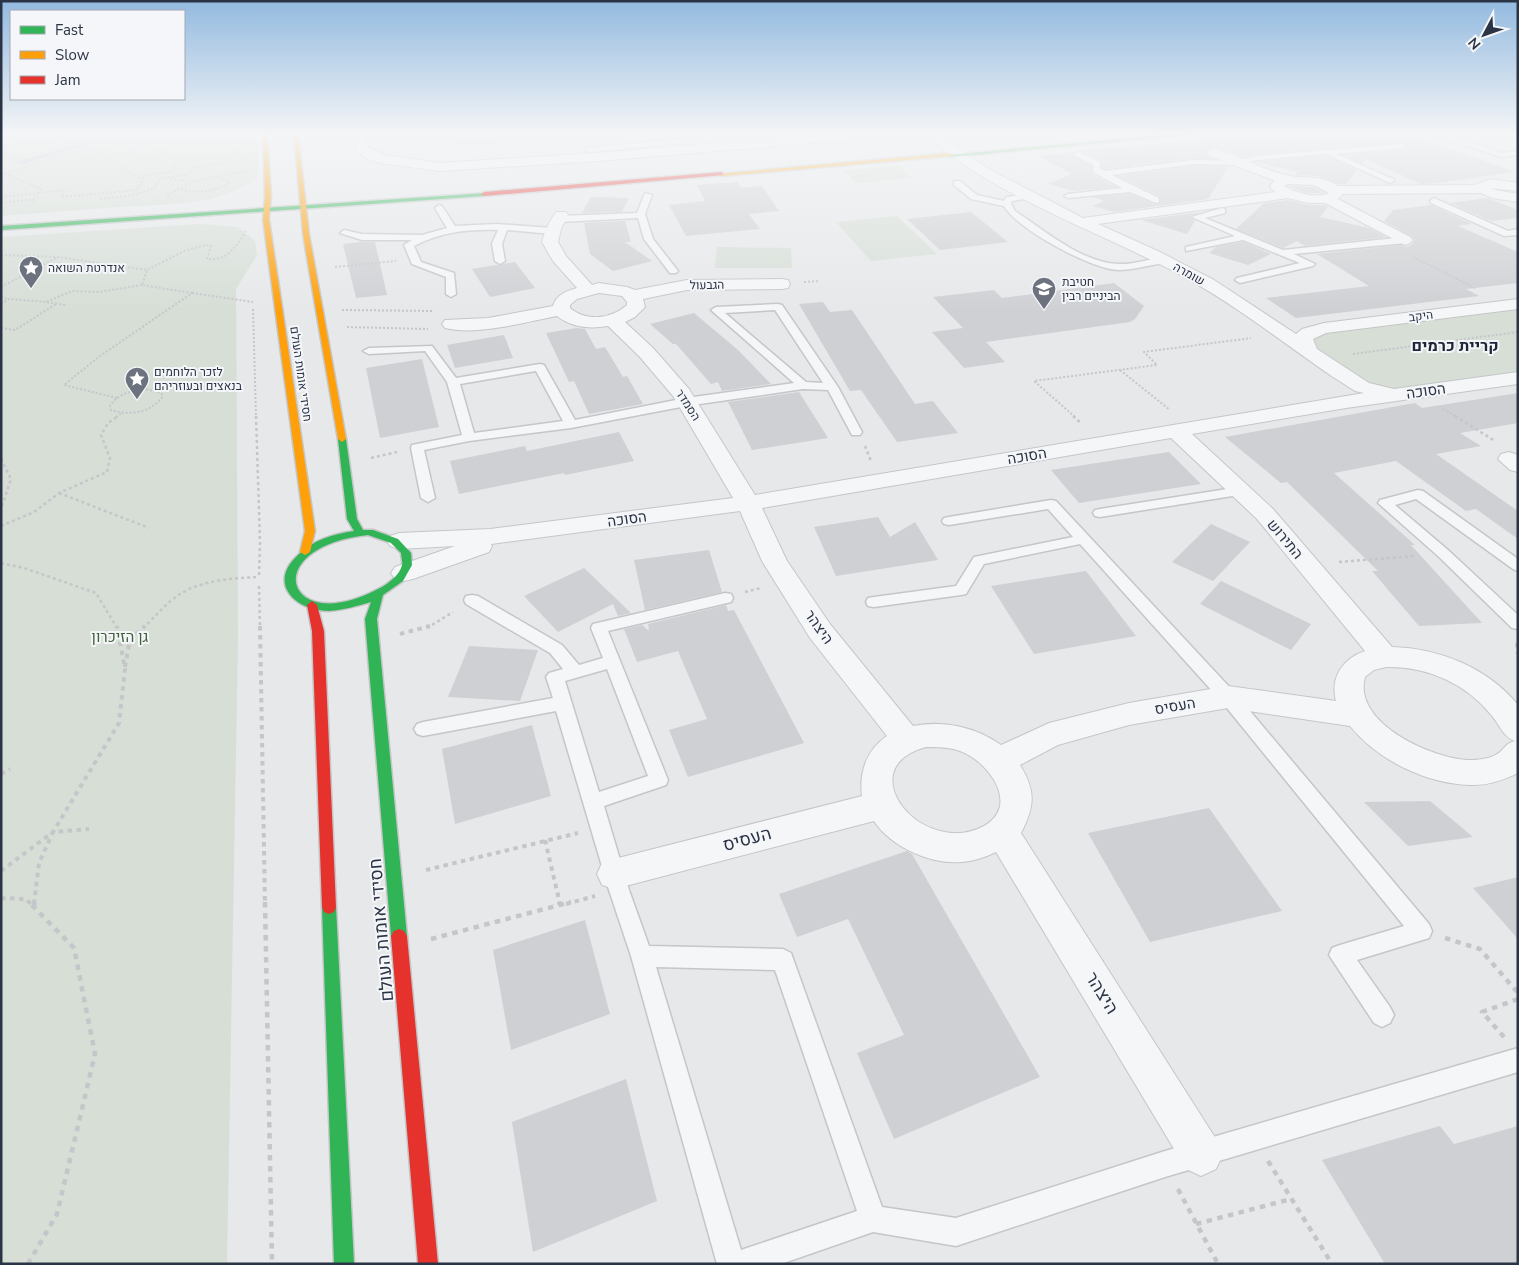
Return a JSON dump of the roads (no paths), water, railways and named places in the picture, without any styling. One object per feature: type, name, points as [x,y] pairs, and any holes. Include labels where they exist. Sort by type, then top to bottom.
[{"type":"street","name":"חסידי אומות העולם","points":[[267,193],[273,274],[310,531],[305,552]]},
{"type":"street","name":"חסידי אומות העולם","points":[[302,193],[306,234],[346,463],[352,519],[360,533]]},
{"type":"street","points":[[353,193],[363,195]]},
{"type":"street","points":[[303,203],[386,193]]},
{"type":"street","points":[[1,228],[202,209],[303,203],[391,202],[499,193]]},
{"type":"street","points":[[1084,222],[1252,193]]},
{"type":"street","points":[[1329,193],[1405,240]]},
{"type":"street","points":[[1332,195],[1381,193]]},
{"type":"street","points":[[1490,193],[1518,198]]},
{"type":"street","name":"שומרה","points":[[1024,194],[1164,260],[1229,297],[1362,387],[1377,392],[1406,393]]},
{"type":"street","points":[[202,209],[220,200]]},
{"type":"street","points":[[336,215],[391,202]]},
{"type":"street","points":[[1,219],[151,208],[202,209],[231,216],[254,225],[270,239]]},
{"type":"street","points":[[557,222],[550,242],[559,258],[588,290]]},
{"type":"street","points":[[306,234],[316,226]]},
{"type":"street","name":"הגבעול","points":[[633,296],[687,284],[782,284]]},
{"type":"street","points":[[588,290],[619,290],[633,296],[636,306],[631,312],[612,320],[586,321],[566,315],[560,306],[565,298],[588,290]]},
{"type":"street","name":"היקב","points":[[1265,321],[1284,327],[1324,328],[1515,305]]},
{"type":"street","points":[[451,324],[488,322],[561,310]]},
{"type":"street","name":"הסמדר","points":[[612,320],[646,352],[682,393],[748,503]]},
{"type":"street","name":"היקב","points":[[1308,350],[1303,338],[1308,333],[1324,328]]},
{"type":"street","points":[[1345,376],[1354,391],[1346,402]]},
{"type":"street","name":"הסוכה","points":[[399,541],[490,537],[748,503],[1346,402],[1518,378]]},
{"type":"street","name":"התירוש","points":[[1184,429],[1240,491],[1265,514],[1385,657]]},
{"type":"street","name":"היצהר","points":[[748,503],[775,561],[820,631],[907,740]]},
{"type":"street","name":"הסוכה","points":[[404,573],[486,544],[535,531]]},
{"type":"street","name":"חסידי אומות העולם","points":[[399,541],[386,535],[360,533],[334,538],[305,552],[288,573],[287,583],[290,592],[299,600],[312,605],[326,607],[343,606],[378,595],[394,585],[404,573]]},
{"type":"street","points":[[399,541],[407,550],[408,561],[404,573]]},
{"type":"street","name":"חסידי אומות העולם","points":[[378,595],[371,619],[428,1264]]},
{"type":"street","points":[[312,605],[318,631],[344,1264]]},
{"type":"street","points":[[1515,719],[1490,693],[1465,677],[1438,665],[1410,658],[1385,657],[1366,661],[1354,670],[1347,683],[1349,699],[1358,716],[1376,736],[1403,753],[1432,766],[1463,772],[1489,771],[1509,763],[1518,752]]},
{"type":"street","name":"העסיס","points":[[999,761],[1049,735],[1129,714],[1228,697],[1358,716]]},
{"type":"street","points":[[926,735],[945,735],[965,740],[983,748],[999,761],[1009,774],[1015,789],[1016,805],[1011,820],[1002,832],[976,845],[961,848],[936,846],[913,837],[894,822],[881,804],[876,789],[877,773],[882,759],[893,748],[907,740],[926,735]]},
{"type":"street","name":"העסיס","points":[[616,882],[881,804]]},
{"type":"street","name":"היצהר","points":[[1002,832],[1201,1154]]},
{"type":"lane","points":[[969,193],[974,197],[1007,204],[1012,213],[1079,255],[1102,264],[1118,267],[1164,260]]},
{"type":"lane","points":[[1068,196],[1095,193]]},
{"type":"lane","points":[[1140,193],[1156,200]]},
{"type":"lane","points":[[1007,204],[1009,199],[1024,194]]},
{"type":"lane","points":[[648,195],[642,215],[649,240],[673,271]]},
{"type":"lane","points":[[1434,201],[1507,234],[1518,232]]},
{"type":"lane","points":[[439,208],[452,228]]},
{"type":"lane","points":[[1222,211],[1196,217],[1285,252],[1310,264],[1240,280]]},
{"type":"lane","points":[[344,233],[362,237],[421,237],[452,228],[504,228],[642,215]]},
{"type":"lane","points":[[500,260],[497,244],[504,228]]},
{"type":"lane","points":[[421,237],[409,245],[414,259],[417,264],[451,275],[451,294]]},
{"type":"lane","points":[[1189,249],[1244,237]]},
{"type":"lane","points":[[1285,252],[1405,240]]},
{"type":"lane","points":[[803,385],[716,310],[778,307],[832,387],[856,432]]},
{"type":"lane","points":[[369,351],[428,348],[453,382],[469,437]]},
{"type":"lane","points":[[453,382],[540,368],[571,424]]},
{"type":"lane","points":[[428,498],[417,448],[469,437],[571,424],[686,402],[803,385],[832,387]]},
{"type":"lane","points":[[1100,514],[1240,491]]},
{"type":"lane","points":[[1518,566],[1418,494],[1385,503],[1443,553],[1518,624]]},
{"type":"lane","points":[[949,521],[1051,504],[1228,697],[1422,931],[1340,955],[1382,1015]]},
{"type":"lane","points":[[874,602],[961,590],[979,560],[1083,539]]},
{"type":"lane","points":[[593,802],[659,780],[599,628],[725,598]]},
{"type":"lane","points":[[472,600],[556,649],[575,672]]},
{"type":"lane","points":[[612,662],[555,677],[616,882],[642,956],[730,1264]]},
{"type":"lane","points":[[423,730],[563,703]]},
{"type":"lane","points":[[642,956],[783,960],[873,1219]]},
{"type":"lane","points":[[739,1264],[873,1219],[956,1232],[1165,1164],[1253,1138],[1512,1050]]},
{"type":"place","name":"אנדרטת השואה","points":[[31,289]]},
{"type":"place","name":"חטיבת הביניים רבין","points":[[1044,310]]},
{"type":"place","name":"לזכר הלוחמים בנאצים ובעוזריהם","points":[[137,400]]},
{"type":"district","name":"קריית כרמים","points":[[1455,345]]},
{"type":"park label","name":"גן הזיכרון","points":[[120,637]]}]
